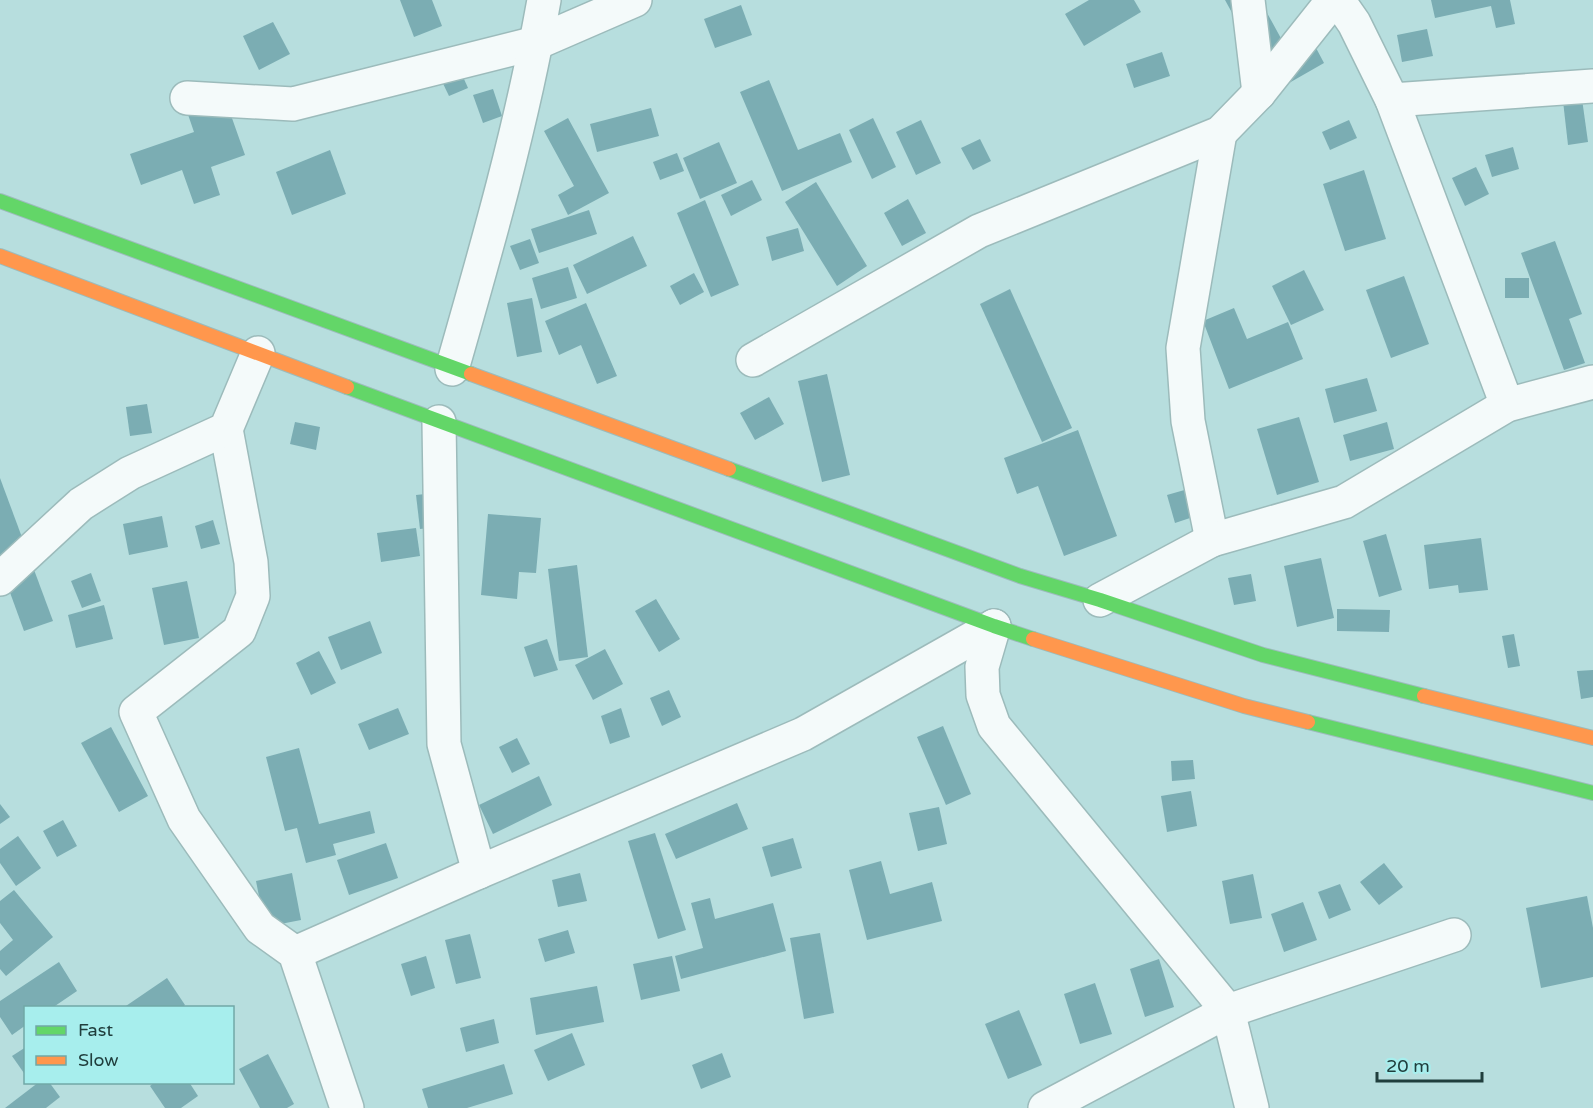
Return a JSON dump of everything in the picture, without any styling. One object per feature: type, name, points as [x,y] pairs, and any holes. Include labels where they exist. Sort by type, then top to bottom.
[{"type":"main road","points":[[0,201],[1020,576],[1100,600],[1263,655],[1593,738]]},
{"type":"main road","points":[[0,256],[439,422],[994,626],[1244,706],[1593,793]]},
{"type":"street","points":[[452,369],[500,201],[544,0]]},
{"type":"street","points":[[187,98],[293,104],[536,43],[635,0]]},
{"type":"street","points":[[1248,0],[1259,93]]},
{"type":"street","points":[[753,360],[979,231],[1220,133],[1347,6],[1392,100],[1507,405]]},
{"type":"street","points":[[1392,100],[1593,86]]},
{"type":"street","points":[[1212,540],[1188,421],[1183,348],[1220,133]]},
{"type":"street","points":[[258,354],[226,429],[251,562],[253,596],[239,631],[136,712],[184,819],[260,928],[295,953],[347,1108]]},
{"type":"street","points":[[1100,600],[1212,540],[1344,502],[1507,405],[1593,382]]},
{"type":"street","points":[[439,422],[444,744],[479,872]]},
{"type":"street","points":[[0,579],[81,504],[130,473],[226,429]]},
{"type":"street","points":[[295,953],[803,734],[994,626]]},
{"type":"street","points":[[994,626],[982,667],[983,695],[994,726],[1228,1011],[1252,1108]]},
{"type":"street","points":[[1044,1108],[1228,1011],[1454,935]]},
{"type":"building","points":[[400,0],[432,0],[442,26],[414,37]]},
{"type":"building","points":[[1089,0],[1134,0],[1141,12],[1084,46],[1065,14]]},
{"type":"building","points":[[1225,0],[1260,0],[1283,42],[1306,29],[1324,63],[1275,91]]},
{"type":"building","points":[[1431,0],[1510,0],[1515,24],[1496,28],[1491,6],[1435,18]]},
{"type":"building","points":[[741,5],[752,35],[715,48],[704,19]]},
{"type":"building","points":[[273,22],[290,54],[259,70],[243,36]]},
{"type":"building","points":[[1427,29],[1433,56],[1402,62],[1397,35]]},
{"type":"building","points":[[1162,52],[1170,76],[1134,88],[1126,64]]},
{"type":"building","points":[[456,61],[468,88],[449,96],[436,69]]},
{"type":"building","points":[[769,80],[798,150],[840,133],[852,162],[782,191],[740,92]]},
{"type":"building","points":[[221,87],[245,155],[211,167],[220,195],[194,204],[182,170],[141,185],[130,154],[194,132],[183,100]]},
{"type":"building","points":[[493,89],[502,116],[483,123],[473,95]]},
{"type":"building","points":[[1582,99],[1588,142],[1568,145],[1563,101]]},
{"type":"building","points":[[651,108],[659,136],[597,152],[590,124]]},
{"type":"building","points":[[568,118],[609,193],[568,215],[558,195],[574,186],[544,131]]},
{"type":"building","points":[[873,118],[896,167],[872,179],[849,130]]},
{"type":"building","points":[[921,120],[941,163],[916,175],[896,132]]},
{"type":"building","points":[[1349,120],[1357,138],[1330,150],[1322,132]]},
{"type":"building","points":[[980,139],[991,161],[973,170],[961,148]]},
{"type":"building","points":[[719,142],[737,183],[700,199],[683,158]]},
{"type":"building","points":[[1513,147],[1519,169],[1492,177],[1485,155]]},
{"type":"building","points":[[330,150],[346,194],[292,215],[276,172]]},
{"type":"building","points":[[677,153],[684,171],[660,180],[653,162]]},
{"type":"building","points":[[1476,167],[1489,194],[1465,206],[1452,178]]},
{"type":"building","points":[[1364,170],[1386,239],[1345,251],[1323,184]]},
{"type":"building","points":[[752,180],[762,200],[731,216],[721,195]]},
{"type":"building","points":[[816,182],[867,266],[837,286],[785,202]]},
{"type":"building","points":[[908,199],[926,233],[902,246],[884,213]]},
{"type":"building","points":[[705,200],[739,285],[711,297],[677,213]]},
{"type":"building","points":[[589,210],[597,234],[539,253],[531,229]]},
{"type":"building","points":[[798,228],[804,251],[772,261],[766,237]]},
{"type":"building","points":[[633,236],[647,266],[587,294],[573,265]]},
{"type":"building","points":[[530,239],[539,263],[520,270],[510,246]]},
{"type":"building","points":[[1555,241],[1582,314],[1569,319],[1585,363],[1564,370],[1521,253]]},
{"type":"building","points":[[568,267],[577,298],[541,309],[532,278]]},
{"type":"building","points":[[1304,270],[1324,310],[1291,325],[1272,286]]},
{"type":"building","points":[[694,273],[704,292],[680,305],[670,286]]},
{"type":"building","points":[[1404,276],[1429,344],[1391,358],[1366,290]]},
{"type":"building","points":[[1505,278],[1529,278],[1529,298],[1505,298]]},
{"type":"building","points":[[1010,289],[1072,428],[1042,442],[980,304]]},
{"type":"building","points":[[532,298],[542,352],[517,357],[507,303]]},
{"type":"building","points":[[586,303],[617,376],[597,384],[581,345],[559,355],[545,321]]},
{"type":"building","points":[[1234,308],[1247,339],[1288,322],[1303,359],[1229,389],[1203,321]]},
{"type":"building","points":[[827,374],[850,475],[822,482],[798,381]]},
{"type":"building","points":[[1367,378],[1377,411],[1334,423],[1325,389]]},
{"type":"building","points":[[769,397],[784,424],[755,440],[740,413]]},
{"type":"building","points":[[147,404],[152,433],[130,436],[126,407]]},
{"type":"building","points":[[1299,417],[1319,482],[1277,495],[1257,429]]},
{"type":"building","points":[[295,422],[320,427],[316,450],[290,444]]},
{"type":"building","points":[[1387,422],[1394,449],[1350,461],[1343,435]]},
{"type":"building","points":[[1078,430],[1117,536],[1064,556],[1038,486],[1017,494],[1004,458]]},
{"type":"building","points":[[0,478],[53,621],[24,631],[0,565]]},
{"type":"building","points":[[1188,489],[1196,516],[1175,523],[1167,495]]},
{"type":"building","points":[[453,491],[457,525],[420,529],[416,495]]},
{"type":"building","points":[[488,514],[541,518],[536,573],[519,572],[517,599],[481,595]]},
{"type":"building","points":[[162,516],[168,547],[129,555],[123,524]]},
{"type":"building","points":[[213,520],[220,544],[201,549],[195,526]]},
{"type":"building","points":[[416,528],[420,556],[381,562],[377,533]]},
{"type":"building","points":[[1386,534],[1402,590],[1379,597],[1363,541]]},
{"type":"building","points":[[1481,538],[1488,590],[1459,593],[1458,585],[1429,589],[1424,545]]},
{"type":"building","points":[[1321,558],[1334,618],[1297,627],[1284,566]]},
{"type":"building","points":[[577,565],[588,657],[559,661],[548,569]]},
{"type":"building","points":[[91,573],[101,601],[82,608],[71,581]]},
{"type":"building","points":[[1251,574],[1256,601],[1234,605],[1228,578]]},
{"type":"building","points":[[187,581],[199,638],[164,645],[152,588]]},
{"type":"building","points":[[656,599],[680,639],[659,652],[635,611]]},
{"type":"building","points":[[104,605],[113,639],[76,648],[68,615]]},
{"type":"building","points":[[1337,609],[1390,610],[1389,632],[1337,631]]},
{"type":"building","points":[[370,621],[382,653],[341,670],[328,637]]},
{"type":"building","points":[[1514,634],[1520,666],[1508,668],[1502,636]]},
{"type":"building","points":[[547,639],[558,670],[534,677],[524,647]]},
{"type":"building","points":[[605,649],[623,684],[593,700],[575,665]]},
{"type":"building","points":[[319,651],[336,683],[311,695],[296,663]]},
{"type":"building","points":[[1593,670],[1593,697],[1581,699],[1577,671]]},
{"type":"building","points":[[669,690],[681,717],[662,726],[650,698]]},
{"type":"building","points":[[398,708],[409,734],[369,750],[358,724]]},
{"type":"building","points":[[621,708],[630,737],[610,744],[601,716]]},
{"type":"building","points":[[943,726],[971,794],[946,805],[917,737]]},
{"type":"building","points":[[111,727],[148,796],[119,812],[81,743]]},
{"type":"building","points":[[517,738],[530,764],[512,773],[499,747]]},
{"type":"building","points":[[299,748],[319,824],[370,811],[375,833],[333,844],[336,855],[306,863],[297,828],[285,831],[266,757]]},
{"type":"building","points":[[1193,760],[1195,779],[1172,781],[1171,761]]},
{"type":"building","points":[[539,776],[552,805],[493,834],[479,805]]},
{"type":"building","points":[[1191,791],[1197,826],[1167,832],[1161,796]]},
{"type":"building","points":[[737,803],[748,829],[676,859],[665,834]]},
{"type":"building","points":[[0,804],[10,817],[0,824]]},
{"type":"building","points":[[939,807],[947,844],[918,851],[909,813]]},
{"type":"building","points":[[63,820],[77,846],[57,857],[43,831]]},
{"type":"building","points":[[655,833],[686,930],[658,939],[628,841]]},
{"type":"building","points":[[18,836],[41,868],[16,886],[0,863],[0,849]]},
{"type":"building","points":[[793,838],[802,868],[771,877],[762,847]]},
{"type":"building","points":[[386,843],[398,878],[349,895],[337,860]]},
{"type":"building","points":[[881,861],[890,894],[932,882],[942,921],[867,940],[849,870]]},
{"type":"building","points":[[1384,863],[1403,887],[1379,905],[1360,882]]},
{"type":"building","points":[[292,873],[301,920],[265,927],[256,881]]},
{"type":"building","points":[[580,873],[587,901],[558,907],[552,880]]},
{"type":"building","points":[[1253,874],[1262,918],[1230,924],[1222,881]]},
{"type":"building","points":[[1340,884],[1351,910],[1329,919],[1318,892]]},
{"type":"building","points":[[14,890],[53,937],[6,976],[0,969],[0,951],[13,940],[0,923],[0,901]]},
{"type":"building","points":[[1587,896],[1593,928],[1593,977],[1541,988],[1526,908]]},
{"type":"building","points":[[710,898],[715,919],[773,903],[786,951],[681,979],[675,956],[703,948],[691,903]]},
{"type":"building","points":[[1303,902],[1317,940],[1284,952],[1271,914]]},
{"type":"building","points":[[568,930],[575,953],[545,962],[538,939]]},
{"type":"building","points":[[820,933],[834,1013],[804,1019],[790,938]]},
{"type":"building","points":[[470,934],[481,978],[456,984],[445,940]]},
{"type":"building","points":[[426,956],[435,988],[411,996],[401,964]]},
{"type":"building","points":[[672,956],[680,991],[641,1000],[633,964]]},
{"type":"building","points":[[1159,959],[1174,1007],[1145,1017],[1130,969]]},
{"type":"building","points":[[59,962],[77,991],[55,1006],[24,1006],[24,1026],[12,1035],[0,1017],[0,1001]]},
{"type":"building","points":[[167,978],[185,1005],[184,1006],[126,1006]]},
{"type":"building","points":[[1095,983],[1112,1034],[1080,1044],[1064,994]]},
{"type":"building","points":[[597,986],[604,1022],[536,1035],[530,998]]},
{"type":"building","points":[[1019,1010],[1042,1065],[1008,1079],[985,1024]]},
{"type":"building","points":[[494,1019],[499,1043],[466,1052],[460,1028]]},
{"type":"building","points":[[572,1033],[585,1065],[548,1081],[534,1050]]},
{"type":"building","points":[[24,1048],[24,1073],[12,1056]]},
{"type":"building","points":[[722,1053],[731,1077],[701,1089],[692,1065]]},
{"type":"building","points":[[268,1054],[294,1104],[287,1108],[260,1108],[239,1069]]},
{"type":"building","points":[[504,1064],[513,1094],[467,1108],[428,1108],[422,1089]]},
{"type":"building","points":[[36,1084],[50,1084],[60,1097],[46,1108],[5,1108]]},
{"type":"building","points":[[152,1084],[190,1084],[198,1096],[181,1108],[165,1108],[150,1086]]},
{"type":"traffic: fast","points":[[0,201],[471,374]]},
{"type":"traffic: fast","points":[[347,387],[1033,639]]},
{"type":"traffic: fast","points":[[729,469],[1020,576],[1100,600],[1263,655],[1424,696]]},
{"type":"traffic: fast","points":[[1308,722],[1593,793]]},
{"type":"traffic: slow","points":[[0,256],[347,387]]},
{"type":"traffic: slow","points":[[471,374],[729,469]]},
{"type":"traffic: slow","points":[[1033,639],[1244,706],[1308,722]]},
{"type":"traffic: slow","points":[[1424,696],[1593,738]]}]
